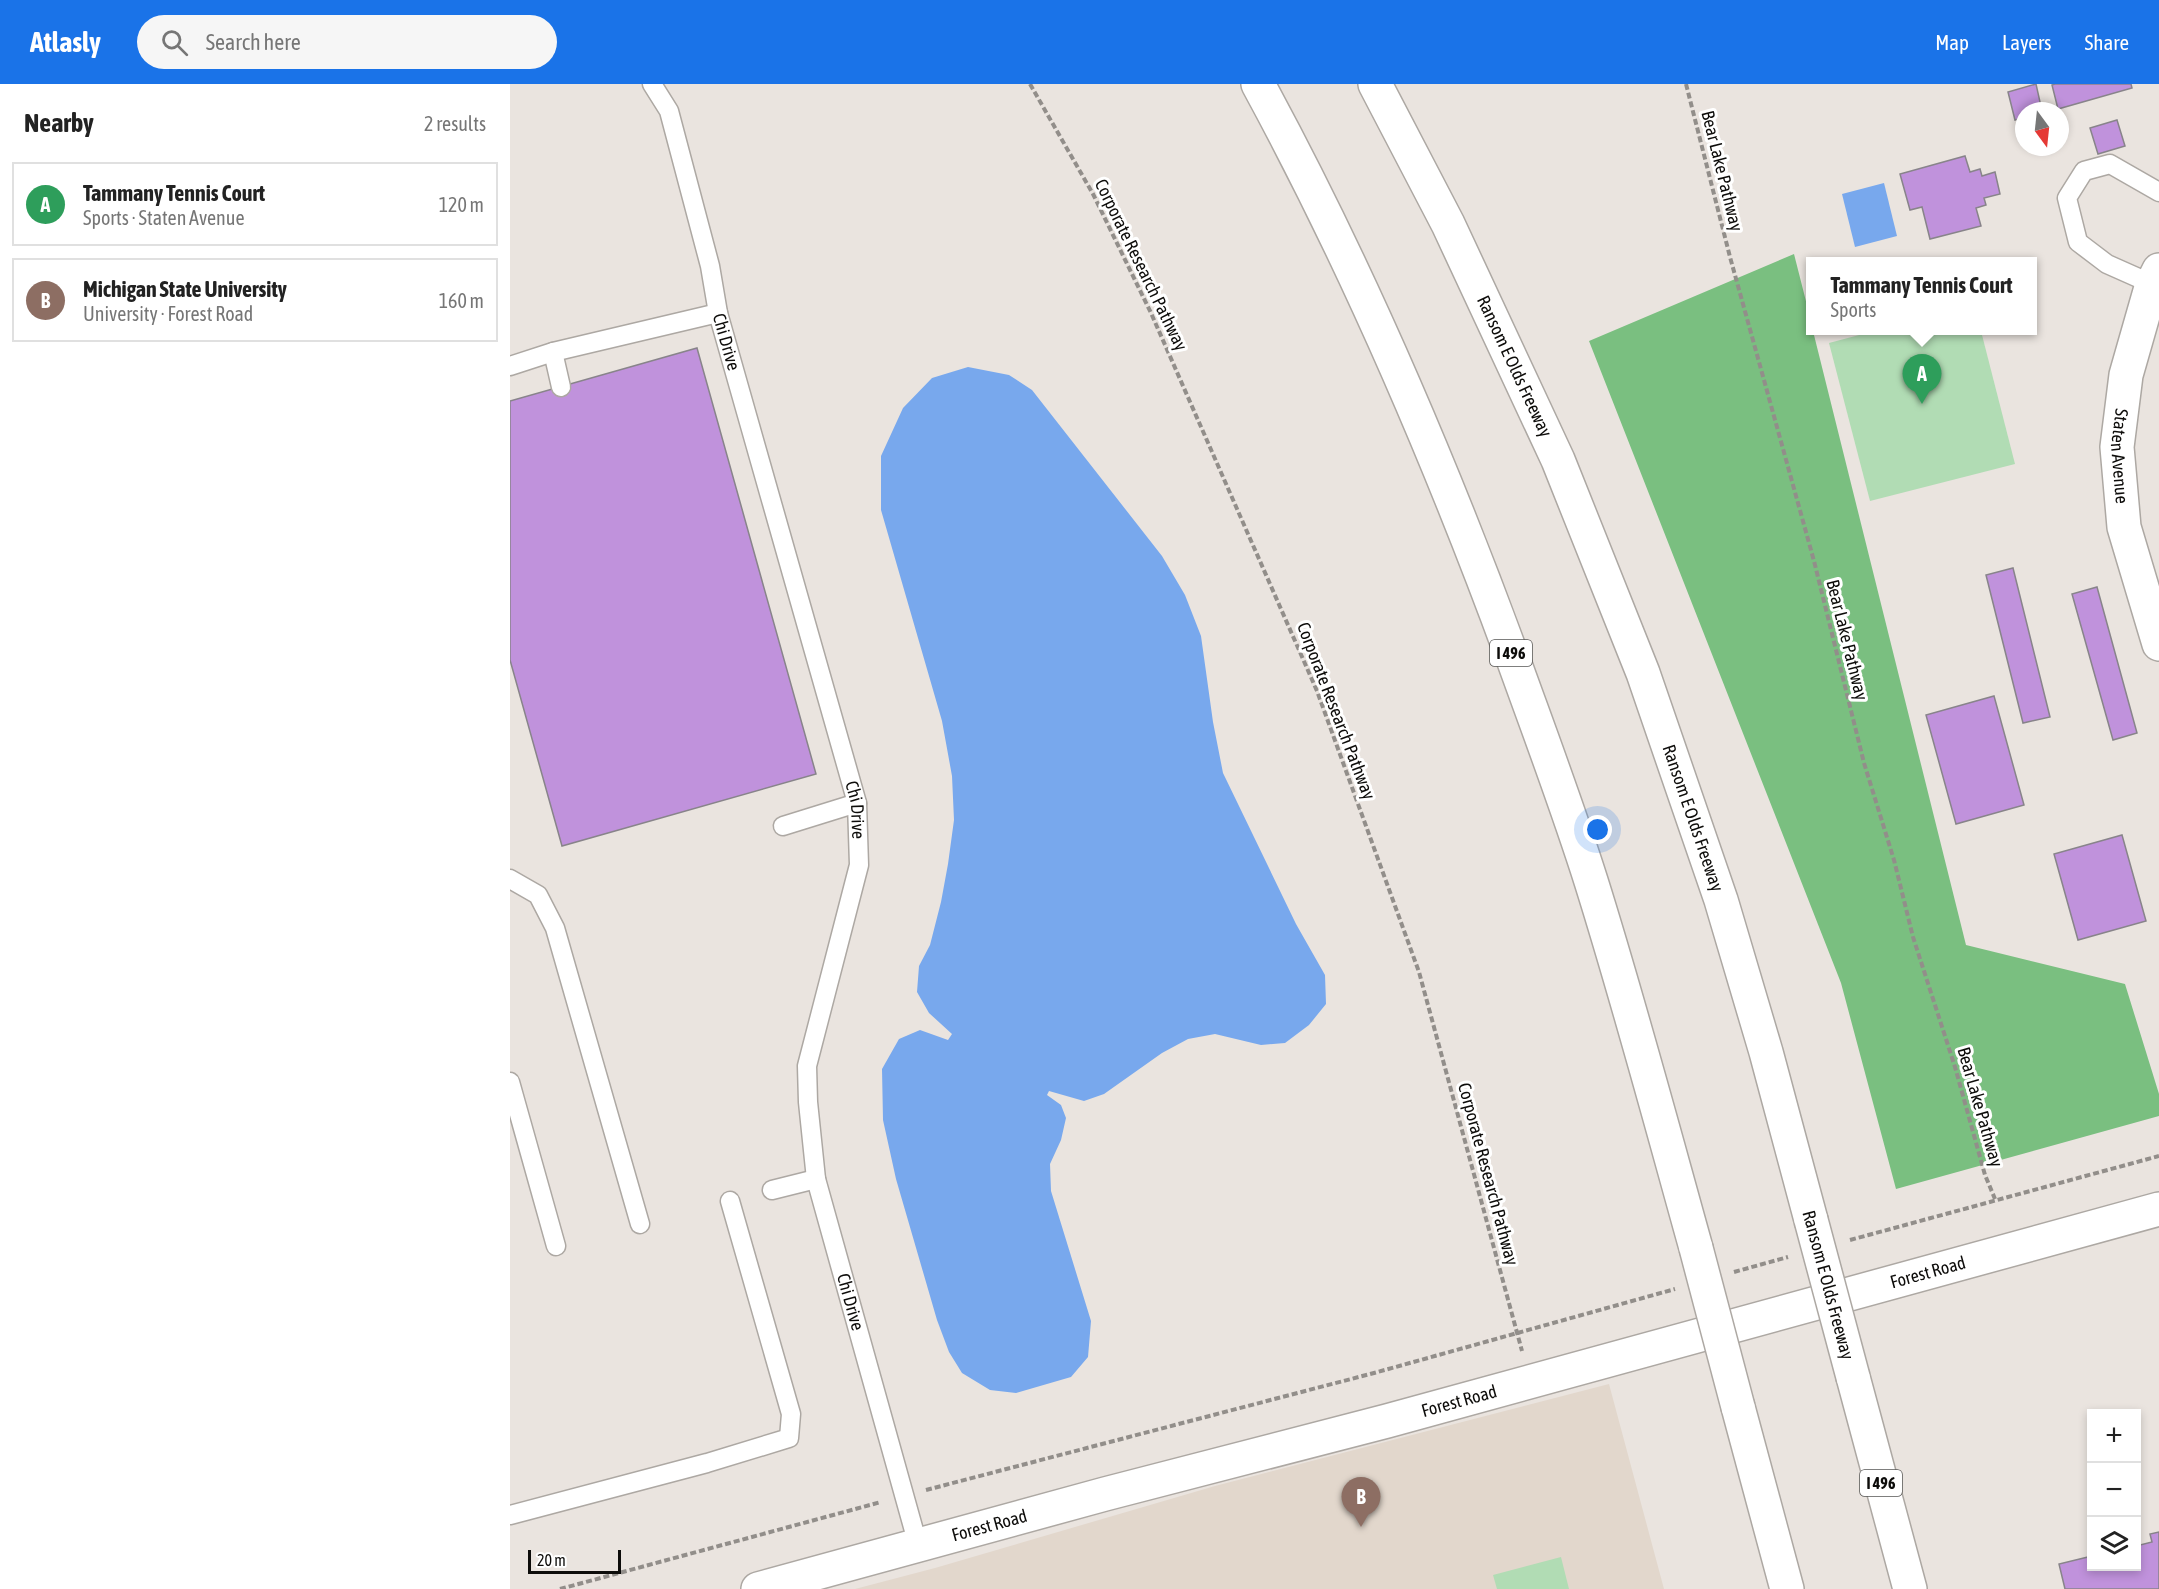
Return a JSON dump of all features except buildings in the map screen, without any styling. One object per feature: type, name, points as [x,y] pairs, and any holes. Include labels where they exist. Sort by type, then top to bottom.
[{"type":"main road","name":"I 496","points":[[1258,84],[1330,226],[1393,359],[1436,458],[1543,742],[1590,879],[1626,995],[1787,1589]]},
{"type":"main road","name":"Ransom E Olds Freeway","points":[[1375,84],[1448,224],[1558,460],[1639,662],[1721,900],[1766,1052],[1910,1589]]},
{"type":"main road","name":"Staten Avenue","points":[[2155,277],[2126,375],[2117,447],[2124,527],[2159,644]]},
{"type":"main road","name":"Forest Road","points":[[758,1589],[2159,1209]]},
{"type":"lane","name":"Chi Drive","points":[[652,84],[669,111],[710,266],[718,313],[857,803],[859,865],[807,1066],[808,1102],[816,1179],[918,1545]]},
{"type":"lane","points":[[2155,277],[2107,264],[2078,242],[2067,198],[2084,171],[2110,164],[2159,192]]},
{"type":"lane","points":[[510,366],[553,352],[718,313]]},
{"type":"lane","points":[[553,352],[561,387]]},
{"type":"lane","points":[[783,826],[857,803]]},
{"type":"lane","points":[[510,879],[538,895],[555,928],[640,1224]]},
{"type":"lane","points":[[510,1082],[556,1246]]},
{"type":"lane","points":[[772,1190],[816,1179]]},
{"type":"lane","points":[[510,1515],[707,1463],[789,1438],[790,1414],[730,1201]]},
{"type":"path","name":"Corporate Research Pathway","points":[[1030,84],[1093,194],[1151,313],[1317,692],[1419,972],[1531,1381]]},
{"type":"path","name":"Bear Lake Pathway","points":[[1686,84],[1730,257],[1814,561],[1863,763],[1894,860],[1913,937],[1955,1068],[1985,1175],[1995,1199]]},
{"type":"path","points":[[1847,1240],[2159,1156]]},
{"type":"path","points":[[1733,1272],[1790,1256]]},
{"type":"path","points":[[560,1589],[1374,1373],[1677,1288]]},
{"type":"shaded area","points":[[1609,1384],[1664,1589],[855,1589],[935,1568],[1215,1486]]},
{"type":"green space","points":[[1794,254],[1806,301],[1806,335],[1814,335],[1966,945],[2125,984],[2159,1094],[2159,1116],[1896,1189],[1841,983],[1589,341]]},
{"type":"green space","points":[[1859,335],[1982,335],[2015,464],[1870,501],[1829,343]]},
{"type":"green space","points":[[1561,1557],[1569,1589],[1497,1589],[1493,1575]]},
{"type":"water","points":[[1884,183],[1897,236],[1855,247],[1842,194]]},
{"type":"water","points":[[968,367],[1009,375],[1032,390],[1162,556],[1185,595],[1201,636],[1223,773],[1296,924],[1325,975],[1326,1004],[1309,1025],[1285,1043],[1261,1045],[1215,1034],[1188,1039],[1162,1053],[1104,1094],[1084,1101],[1049,1091],[1047,1095],[1061,1105],[1066,1118],[1061,1140],[1050,1164],[1051,1191],[1091,1321],[1088,1357],[1071,1377],[1016,1393],[990,1390],[962,1373],[949,1352],[937,1320],[896,1179],[883,1120],[882,1069],[899,1039],[920,1030],[948,1040],[952,1034],[929,1013],[917,992],[919,966],[930,945],[941,902],[954,820],[952,776],[942,721],[881,510],[881,456],[903,408],[932,378]]},
{"type":"place","name":"Tammany Tennis Court","points":[[1922,404]]},
{"type":"place","name":"Michigan State University","points":[[1361,1527]]}]
